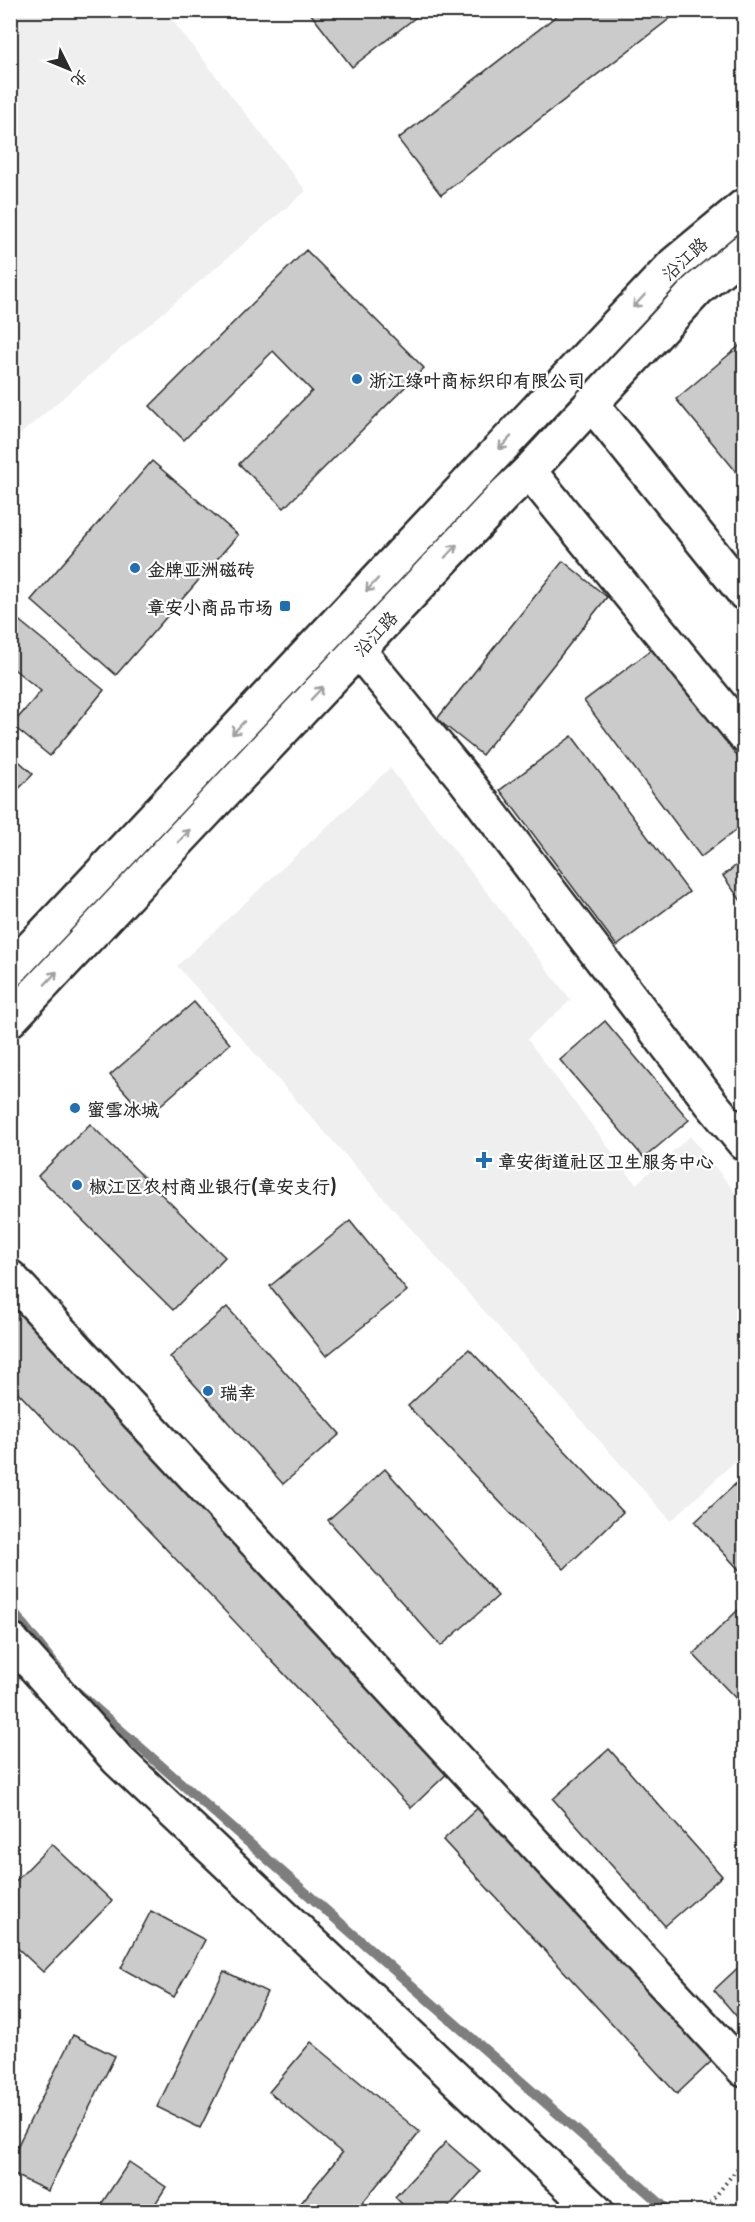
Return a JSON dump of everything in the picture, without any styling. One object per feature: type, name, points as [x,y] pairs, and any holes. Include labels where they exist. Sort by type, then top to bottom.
[{"type":"street","name":"沿江路","points":[[10,970],[674,264],[744,206]]},
{"type":"street","name":"沿江路","points":[[10,1020],[698,289],[744,251]]},
{"type":"street","points":[[591,403],[744,593]]},
{"type":"street","points":[[529,471],[744,735]]},
{"type":"street","points":[[358,650],[465,780],[704,1094],[744,1143]]},
{"type":"street","points":[[10,1277],[744,2070]]},
{"type":"street","points":[[10,1639],[118,1760],[597,2211]]},
{"type":"path","points":[[703,2211],[744,2160]]},
{"type":"shaded area","points":[[11,10],[165,11],[306,191],[11,442]]},
{"type":"shaded area","name":"章安街道社区卫生服务中心","points":[[390,768],[571,1000],[527,1039],[636,1184],[690,1136],[744,1203],[744,1453],[671,1521],[177,966]]},
{"type":"building","points":[[313,10],[425,10],[352,67],[310,13]]},
{"type":"building","points":[[564,10],[681,10],[441,195],[398,139]]},
{"type":"building","name":"浙江绿叶商标织印有限公司","points":[[306,250],[424,368],[284,508],[239,464],[312,391],[273,351],[184,440],[150,406]]},
{"type":"building","points":[[744,342],[744,481],[676,399]]},
{"type":"building","name":"金牌亚洲磁砖","points":[[152,461],[238,535],[116,675],[31,600]]},
{"type":"building","points":[[563,561],[607,597],[482,755],[437,719]]},
{"type":"building","points":[[10,613],[104,690],[50,756],[12,725],[41,691],[10,666]]},
{"type":"building","points":[[655,647],[744,765],[744,824],[701,857],[584,701]]},
{"type":"building","points":[[572,736],[689,892],[617,946],[500,790]]},
{"type":"building","points":[[10,753],[33,774],[10,798]]},
{"type":"building","points":[[744,859],[744,905],[723,876]]},
{"type":"building","points":[[194,1002],[230,1044],[147,1117],[110,1075]]},
{"type":"building","points":[[605,1021],[689,1120],[644,1158],[560,1060]]},
{"type":"building","points":[[90,1124],[225,1257],[173,1310],[38,1176]]},
{"type":"building","points":[[350,1221],[407,1291],[326,1356],[270,1286]]},
{"type":"building","points":[[10,1299],[454,1767],[411,1808],[10,1384]]},
{"type":"building","points":[[227,1307],[340,1434],[283,1484],[170,1357]]},
{"type":"building","points":[[469,1349],[623,1512],[564,1569],[408,1406]]},
{"type":"building","points":[[385,1469],[498,1596],[441,1646],[328,1520]]},
{"type":"building","points":[[744,1476],[744,1575],[695,1522]]},
{"type":"building","points":[[741,1607],[744,1610],[744,1707],[693,1654]]},
{"type":"building","points":[[609,1749],[722,1876],[665,1926],[553,1799]]},
{"type":"building","points":[[483,1803],[716,2057],[677,2094],[443,1840]]},
{"type":"building","points":[[52,1844],[112,1901],[43,1972],[10,1941],[10,1887]]},
{"type":"building","points":[[151,1911],[205,1940],[174,1997],[121,1968]]},
{"type":"building","points":[[744,1962],[744,2025],[714,1990]]},
{"type":"building","points":[[224,1971],[267,1992],[200,2128],[157,2107]]},
{"type":"building","points":[[73,2035],[115,2056],[48,2191],[10,2173],[10,2161]]},
{"type":"building","points":[[311,2042],[420,2132],[355,2212],[311,2212],[301,2203],[342,2153],[269,2092]]},
{"type":"building","points":[[446,2142],[480,2172],[444,2212],[410,2212],[395,2197]]},
{"type":"building","points":[[129,2162],[166,2187],[150,2212],[96,2212]]},
{"type":"waterway","points":[[10,1608],[63,1675]]},
{"type":"waterway","points":[[77,1692],[670,2212]]},
{"type":"place","name":"浙江绿叶商标织印有限公司","points":[[357,379]]},
{"type":"place","name":"金牌亚洲磁砖","points":[[135,568]]},
{"type":"place","name":"章安小商品市场","points":[[285,606]]},
{"type":"place","name":"蜜雪冰城","points":[[75,1108]]},
{"type":"place","name":"章安街道社区卫生服务中心","points":[[484,1160]]},
{"type":"place","name":"椒江区农村商业银行(章安支行)","points":[[77,1185]]},
{"type":"place","name":"瑞幸","points":[[208,1391]]}]
